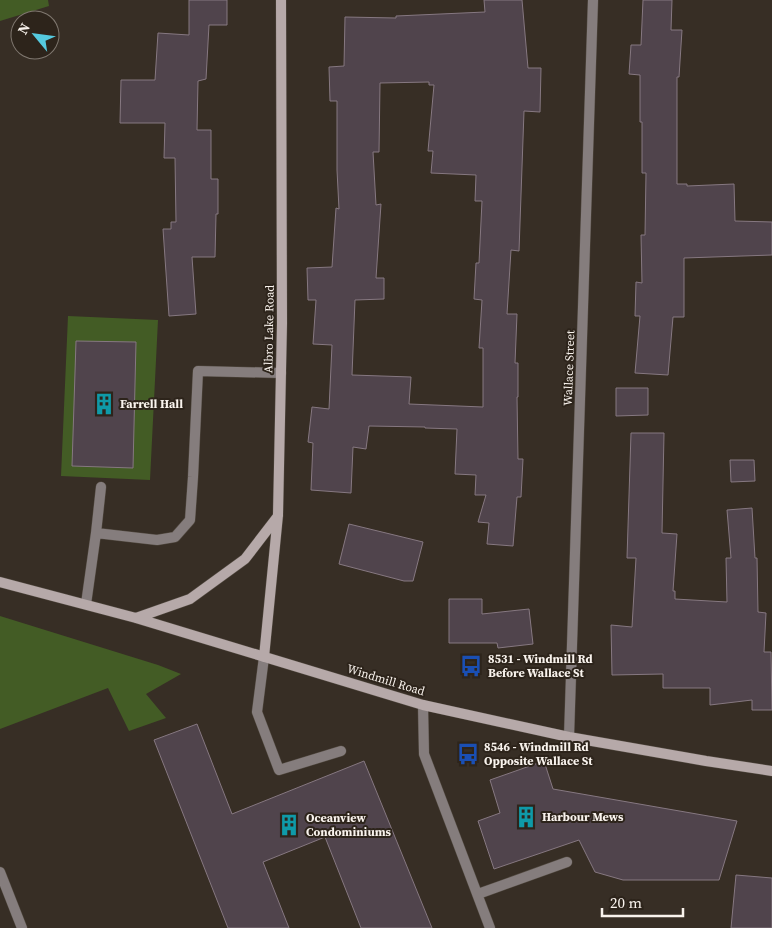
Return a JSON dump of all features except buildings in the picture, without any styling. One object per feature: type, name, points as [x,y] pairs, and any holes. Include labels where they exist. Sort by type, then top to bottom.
[{"type":"main road","name":"Albro Lake Road","points":[[264,656],[278,515],[282,313],[281,0]]},
{"type":"main road","points":[[136,618],[190,599],[245,559],[278,515]]},
{"type":"main road","name":"Windmill Road","points":[[0,582],[136,618],[423,705],[569,737],[772,771]]},
{"type":"street","name":"Wallace Street","points":[[569,737],[593,0]]},
{"type":"street","points":[[96,534],[157,540],[175,537],[190,520],[198,371],[281,373]]},
{"type":"street","points":[[86,604],[101,487]]},
{"type":"street","points":[[264,656],[257,712],[279,770],[341,751]]},
{"type":"street","points":[[423,705],[424,754],[490,928]]},
{"type":"street","points":[[478,894],[567,862]]},
{"type":"street","points":[[0,872],[22,928]]},
{"type":"green space","points":[[0,0],[48,0],[49,6],[36,10],[10,10],[10,18],[0,21]]},
{"type":"green space","points":[[68,316],[158,320],[150,480],[61,476]]},
{"type":"green space","points":[[0,616],[158,665],[181,674],[146,694],[166,718],[129,731],[108,688],[0,729]]},
{"type":"place","name":"Farrell Hall","points":[[104,404]]},
{"type":"place","name":"8531 - Windmill Rd Before Wallace St","points":[[471,666]]},
{"type":"place","name":"8546 - Windmill Rd Opposite Wallace St","points":[[468,754]]},
{"type":"place","name":"Harbour Mews","points":[[526,817]]},
{"type":"place","name":"Oceanview Condominiums","points":[[289,825]]}]
